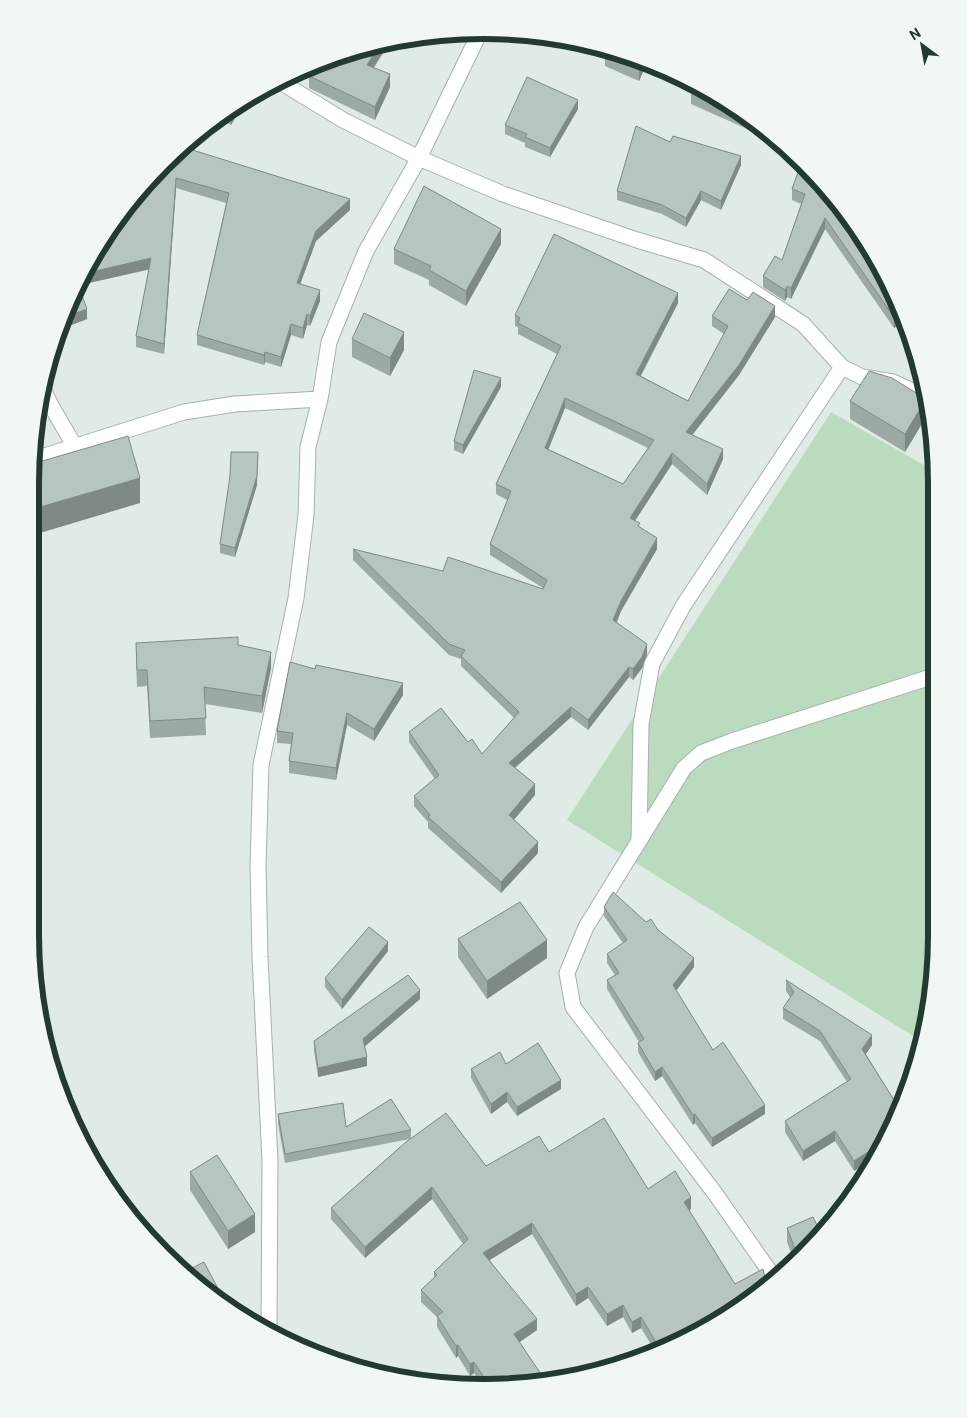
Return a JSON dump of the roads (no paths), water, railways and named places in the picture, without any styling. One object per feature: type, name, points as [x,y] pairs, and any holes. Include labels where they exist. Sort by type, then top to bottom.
[{"type":"street","points":[[269,1324],[270,1161],[258,883],[261,765],[296,598],[306,515],[308,447],[320,399],[329,342],[362,260],[419,158],[476,39]]},
{"type":"street","points":[[286,85],[343,120],[419,158],[521,200],[637,240],[704,260],[803,324],[842,367],[862,377],[893,382],[919,394]]},
{"type":"street","points":[[638,841],[641,724],[652,664],[683,606],[842,367]]},
{"type":"street","points":[[47,398],[75,448]]},
{"type":"street","points":[[40,458],[184,412],[235,404],[320,399]]},
{"type":"street","points":[[770,1274],[714,1192],[573,1007],[567,974],[586,927],[638,841],[684,768],[701,753],[732,741],[928,678]]}]
